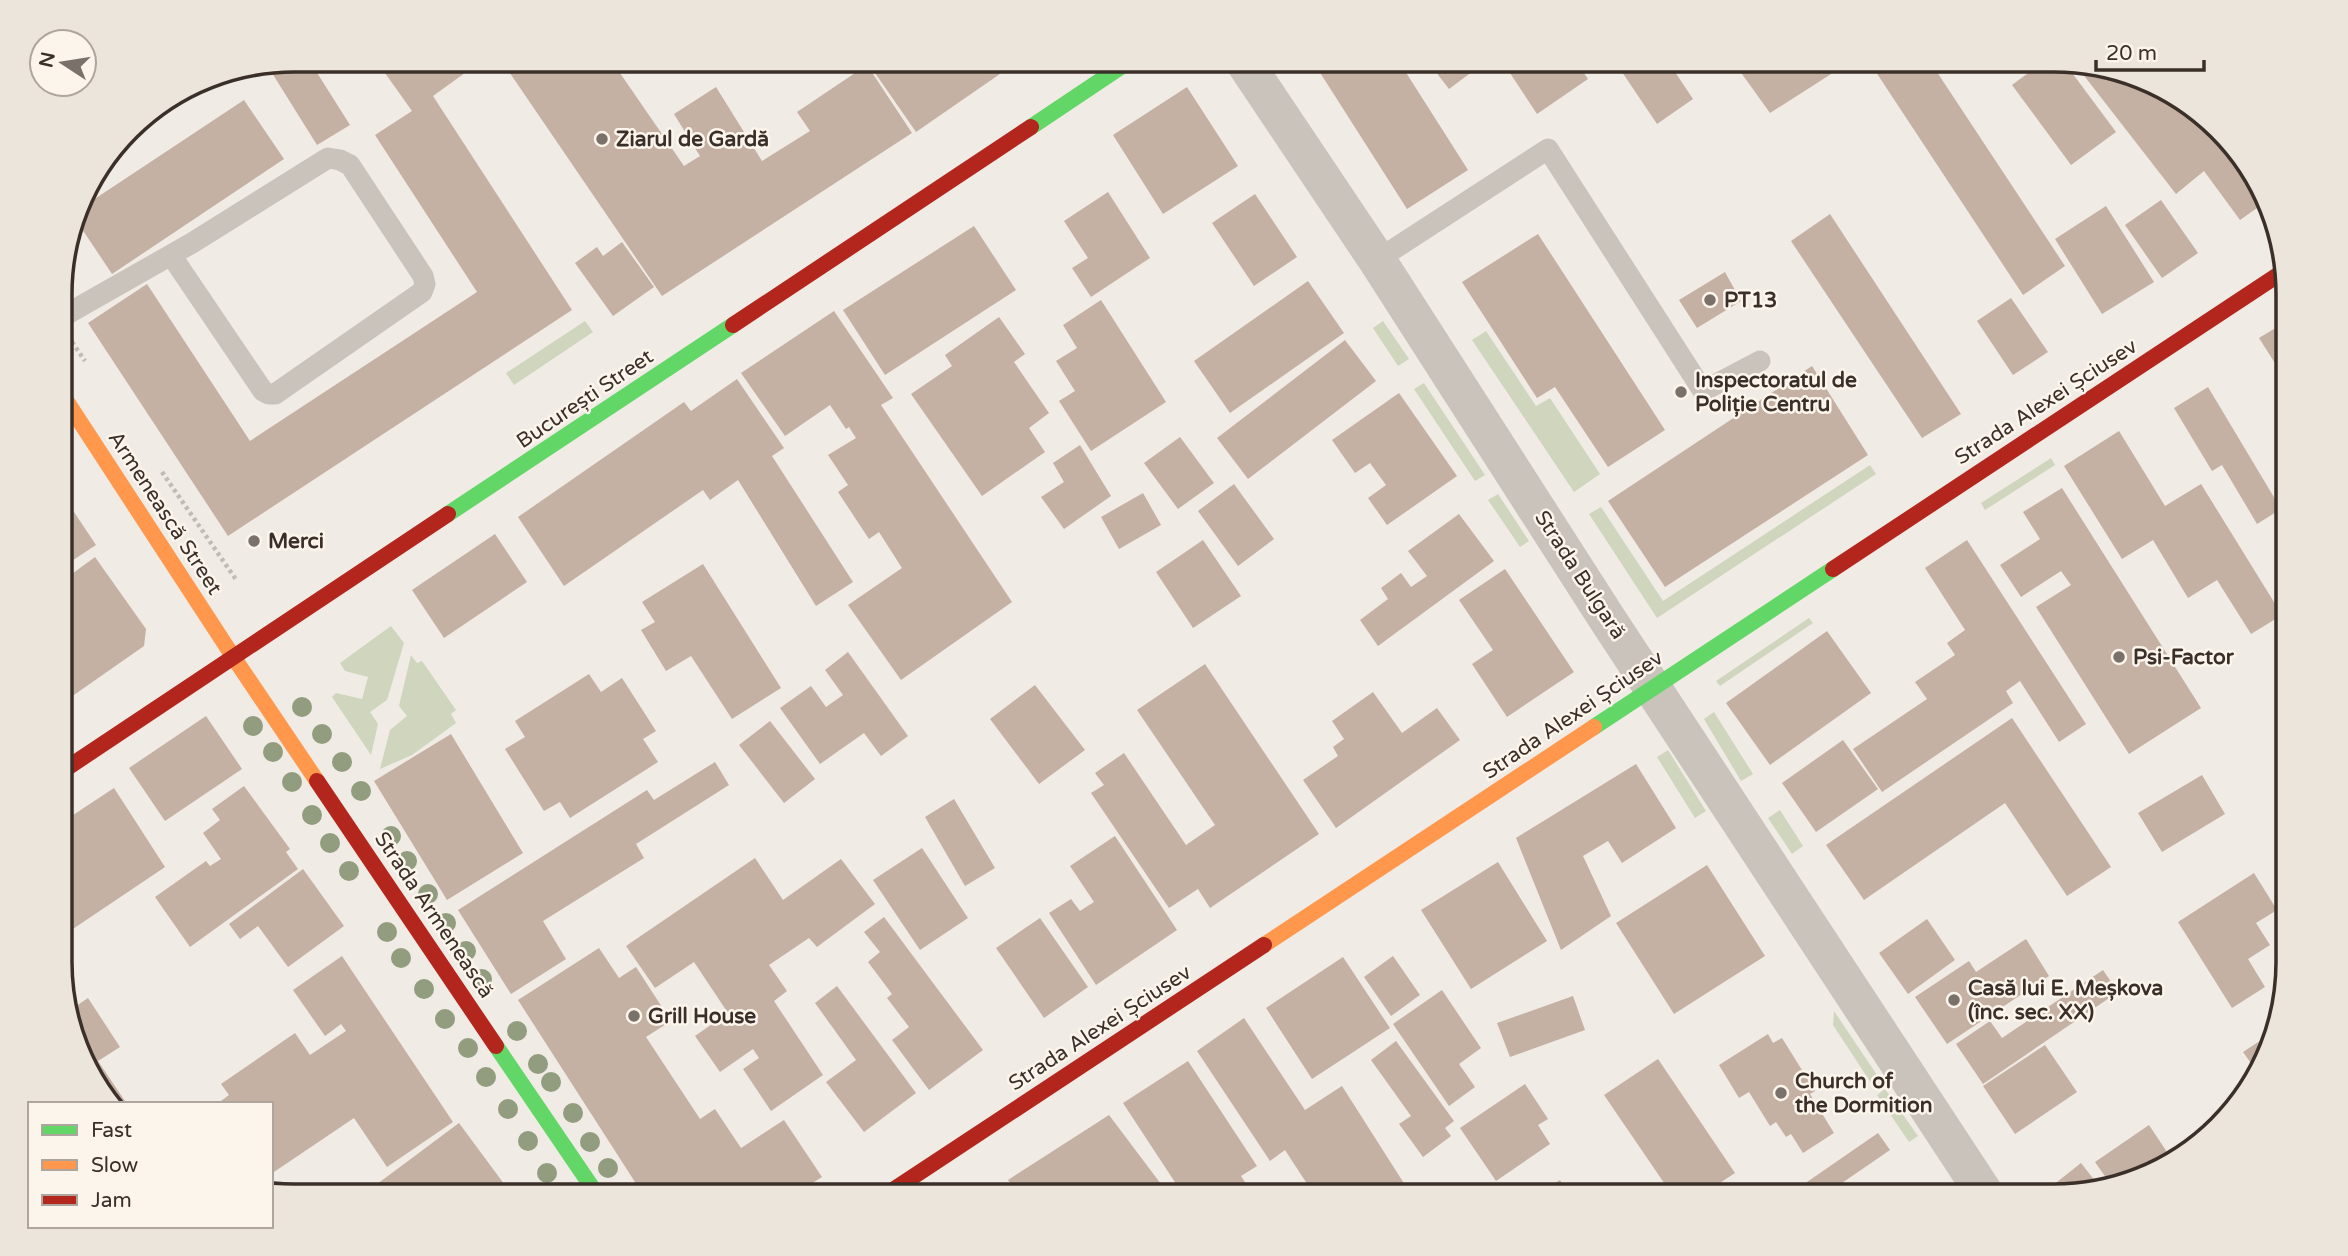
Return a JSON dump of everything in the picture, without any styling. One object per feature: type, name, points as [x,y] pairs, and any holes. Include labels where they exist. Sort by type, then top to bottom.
[{"type":"main road","name":"București Street","points":[[72,765],[1113,72]]},
{"type":"main road","name":"Strada Alexei Șciusev","points":[[902,1184],[2275,277]]},
{"type":"main road","name":"Armenească Street","points":[[72,409],[234,658]]},
{"type":"main road","name":"Strada Armenească","points":[[234,658],[590,1184]]},
{"type":"street","name":"Strada Bulgară","points":[[1251,72],[1377,260],[1978,1184]]},
{"type":"lane","points":[[1377,260],[1548,149],[1703,391],[1760,360]]},
{"type":"lane","points":[[72,311],[171,255],[328,158],[340,160],[350,166],[423,276],[425,284],[422,292],[275,394],[269,394],[263,391],[171,255]]},
{"type":"green space","points":[[585,321],[593,332],[514,385],[506,373]]},
{"type":"green space","points":[[1383,321],[1409,359],[1398,366],[1373,328]]},
{"type":"green space","points":[[1486,331],[1536,406],[1550,398],[1600,474],[1574,492],[1472,340]]},
{"type":"green space","points":[[1424,383],[1485,475],[1475,481],[1414,389]]},
{"type":"green space","points":[[2051,458],[2055,465],[1985,510],[1981,503]]},
{"type":"green space","points":[[1870,465],[1876,474],[1657,618],[1589,514],[1601,507],[1663,601]]},
{"type":"green space","points":[[1498,494],[1529,541],[1520,547],[1488,500]]},
{"type":"green space","points":[[1809,618],[1813,623],[1720,686],[1716,681]]},
{"type":"green space","points":[[391,626],[404,643],[387,700],[370,712],[378,724],[371,755],[332,697],[336,693],[362,699],[368,677],[345,671],[340,663]]},
{"type":"green space","points":[[411,655],[417,663],[422,661],[456,710],[451,714],[456,723],[412,755],[380,769],[390,730],[407,716],[399,706]]},
{"type":"green space","points":[[1714,712],[1753,774],[1741,781],[1704,719]]},
{"type":"green space","points":[[1668,750],[1706,811],[1695,818],[1657,757]]},
{"type":"green space","points":[[1780,810],[1803,846],[1792,854],[1768,818]]},
{"type":"green space","points":[[1834,1011],[1881,1081],[1873,1086],[1833,1025]]},
{"type":"green space","points":[[1885,1089],[1918,1136],[1909,1142],[1877,1095]]},
{"type":"building","points":[[317,72],[350,125],[317,145],[272,73]]},
{"type":"building","points":[[466,72],[433,96],[572,310],[228,536],[88,323],[147,284],[250,441],[477,292],[375,135],[412,111],[385,73]]},
{"type":"building","points":[[509,72],[619,72],[684,166],[700,156],[674,114],[716,87],[762,161],[810,131],[797,112],[857,72],[872,72],[912,133],[662,296]]},
{"type":"building","points":[[874,72],[1003,72],[916,132]]},
{"type":"building","points":[[1320,72],[1406,72],[1468,170],[1407,209]]},
{"type":"building","points":[[1436,72],[1472,72],[1449,89]]},
{"type":"building","points":[[1509,72],[1583,72],[1588,79],[1537,114]]},
{"type":"building","points":[[1622,72],[1675,72],[1693,99],[1657,124]]},
{"type":"building","points":[[1741,72],[1834,72],[1770,113]]},
{"type":"building","points":[[1876,72],[1937,72],[2065,266],[2023,295]]},
{"type":"building","points":[[2030,72],[2072,73],[2116,132],[2071,165],[2012,85]]},
{"type":"building","points":[[2083,74],[2125,84],[2152,95],[2189,118],[2211,137],[2230,159],[2258,207],[2240,220],[2204,171],[2176,194]]},
{"type":"building","points":[[1187,87],[1238,166],[1163,214],[1113,135]]},
{"type":"building","points":[[244,100],[284,159],[112,274],[82,229],[93,200]]},
{"type":"building","points":[[1108,192],[1150,258],[1091,297],[1072,268],[1088,258],[1064,221]]},
{"type":"building","points":[[1255,194],[1297,257],[1254,286],[1212,223]]},
{"type":"building","points":[[2161,200],[2198,253],[2162,278],[2125,225]]},
{"type":"building","points":[[2106,206],[2154,282],[2102,314],[2055,239]]},
{"type":"building","points":[[1830,214],[1961,414],[1922,438],[1791,241]]},
{"type":"building","points":[[974,226],[1016,290],[885,375],[843,310]]},
{"type":"building","points":[[1538,234],[1665,430],[1608,467],[1555,387],[1537,398],[1462,282]]},
{"type":"building","points":[[622,242],[654,287],[613,316],[575,263],[597,247],[603,256]]},
{"type":"building","name":"PT13","points":[[1725,272],[1741,301],[1697,328],[1679,300]]},
{"type":"building","points":[[1308,281],[1344,333],[1230,413],[1194,361]]},
{"type":"building","points":[[2011,298],[2048,352],[2013,375],[1977,321]]},
{"type":"building","points":[[1101,300],[1166,402],[1091,451],[1059,401],[1075,391],[1056,361],[1077,348],[1063,325]]},
{"type":"building","points":[[834,311],[893,398],[881,405],[1012,602],[901,680],[848,605],[902,568],[879,532],[869,539],[838,492],[848,485],[828,455],[856,438],[849,427],[846,429],[830,405],[785,436],[741,373]]},
{"type":"building","points":[[999,317],[1025,354],[1014,362],[1049,413],[1029,428],[1045,452],[982,496],[911,394],[952,366],[945,355]]},
{"type":"building","points":[[2276,328],[2276,365],[2259,338]]},
{"type":"building","points":[[1345,340],[1376,381],[1248,479],[1217,438]]},
{"type":"building","points":[[1812,366],[1868,455],[1665,587],[1608,501]]},
{"type":"building","points":[[737,379],[784,448],[772,456],[853,582],[816,606],[738,480],[710,500],[703,490],[564,586],[518,517],[684,402],[691,411]]},
{"type":"building","points":[[2208,387],[2276,501],[2276,512],[2257,524],[2222,465],[2212,471],[2174,408]]},
{"type":"building","points":[[1399,393],[1457,476],[1387,525],[1368,498],[1386,485],[1370,463],[1355,473],[1332,440]]},
{"type":"building","points":[[2119,431],[2165,506],[2201,484],[2276,605],[2276,619],[2251,634],[2217,580],[2188,598],[2153,540],[2122,559],[2064,466]]},
{"type":"building","points":[[1180,437],[1214,483],[1178,509],[1144,463]]},
{"type":"building","points":[[1080,445],[1111,496],[1064,529],[1041,497],[1064,482],[1053,463]]},
{"type":"building","points":[[1234,484],[1274,539],[1238,566],[1198,511]]},
{"type":"building","name":"Psi-Factor","points":[[2062,488],[2201,708],[2129,754],[2036,607],[2071,585],[2061,571],[2021,597],[2000,565],[2040,539],[2023,512]]},
{"type":"building","points":[[1143,493],[1161,525],[1119,549],[1101,517]]},
{"type":"building","points":[[72,509],[96,545],[72,561]]},
{"type":"building","points":[[1459,514],[1494,561],[1378,646],[1360,620],[1388,599],[1381,588],[1401,573],[1411,587],[1427,576],[1408,551]]},
{"type":"building","points":[[495,534],[527,582],[444,638],[412,590]]},
{"type":"building","points":[[1203,540],[1241,596],[1193,628],[1156,572]]},
{"type":"building","points":[[1967,540],[2086,724],[2059,742],[2020,681],[2006,691],[2013,703],[1882,792],[1853,749],[1927,699],[1915,682],[1955,655],[1947,643],[1965,630],[1925,568]]},
{"type":"building","points":[[95,557],[146,629],[144,646],[72,696],[72,574]]},
{"type":"building","points":[[703,564],[781,688],[732,719],[691,656],[666,671],[641,630],[655,622],[642,602]]},
{"type":"building","points":[[1505,569],[1574,672],[1507,717],[1472,664],[1493,650],[1459,600]]},
{"type":"building","points":[[1827,631],[1871,693],[1770,765],[1726,703]]},
{"type":"building","points":[[848,652],[908,736],[881,756],[864,733],[820,764],[780,708],[811,686],[826,707],[843,695],[825,670]]},
{"type":"building","points":[[1205,664],[1319,834],[1210,908],[1198,889],[1169,908],[1091,793],[1104,785],[1095,773],[1124,753],[1186,845],[1215,825],[1137,710]]},
{"type":"building","points":[[589,674],[601,692],[622,678],[656,731],[643,739],[658,762],[570,818],[560,802],[544,811],[505,749],[525,737],[515,721]]},
{"type":"building","points":[[1035,685],[1085,750],[1039,784],[990,719]]},
{"type":"building","points":[[1373,692],[1402,733],[1437,708],[1460,740],[1336,828],[1303,780],[1338,756],[1333,747],[1344,739],[1332,721]]},
{"type":"building","points":[[206,716],[242,769],[165,821],[129,768]]},
{"type":"building","points":[[2012,718],[2111,867],[2067,896],[2005,803],[1864,900],[1826,845]]},
{"type":"building","points":[[770,721],[815,779],[784,803],[739,745]]},
{"type":"building","points":[[451,734],[523,853],[447,900],[374,781]]},
{"type":"building","points":[[1843,740],[1878,789],[1816,832],[1782,783]]},
{"type":"building","points":[[715,762],[729,785],[636,844],[644,858],[543,921],[566,959],[511,994],[458,910],[647,790],[654,800]]},
{"type":"building","points":[[1636,764],[1676,828],[1622,863],[1608,841],[1583,856],[1611,916],[1561,950],[1516,838]]},
{"type":"building","points":[[2202,775],[2225,814],[2162,852],[2138,813]]},
{"type":"building","points":[[244,786],[290,849],[286,852],[298,869],[190,947],[155,897],[206,861],[210,866],[221,859],[203,833],[220,820],[212,809]]},
{"type":"building","points":[[114,788],[165,867],[72,930],[72,816]]},
{"type":"building","points":[[954,799],[995,868],[965,886],[925,817]]},
{"type":"building","points":[[1115,836],[1177,930],[1096,985],[1049,913],[1071,899],[1080,911],[1094,902],[1070,866]]},
{"type":"building","points":[[922,848],[968,918],[920,950],[873,880]]},
{"type":"building","points":[[755,858],[783,900],[841,859],[875,904],[817,947],[809,938],[769,965],[787,991],[774,1001],[823,1075],[771,1111],[743,1069],[759,1058],[753,1049],[720,1072],[695,1036],[728,1013],[694,962],[655,988],[626,946]]},
{"type":"building","points":[[1498,862],[1547,941],[1471,989],[1421,910]]},
{"type":"building","points":[[1707,865],[1765,956],[1674,1014],[1616,923]]},
{"type":"building","points":[[303,869],[344,926],[288,967],[258,926],[240,939],[229,924]]},
{"type":"building","points":[[2254,873],[2276,908],[2256,923],[2270,945],[2248,959],[2265,987],[2232,1008],[2178,922]]},
{"type":"building","points":[[884,917],[983,1050],[929,1090],[892,1040],[909,1027],[887,998],[892,994],[868,962],[880,952],[864,932]]},
{"type":"building","points":[[1040,918],[1088,987],[1044,1018],[996,948]]},
{"type":"building","points":[[1927,919],[1955,960],[1908,994],[1879,953]]},
{"type":"building","points":[[2026,939],[2049,976],[1947,1044],[1915,997],[1969,961],[1976,972]]},
{"type":"building","points":[[599,948],[619,978],[636,967],[671,1021],[646,1037],[700,1119],[715,1109],[741,1148],[784,1120],[822,1177],[811,1184],[636,1184],[518,1000]]},
{"type":"building","points":[[342,956],[453,1122],[387,1167],[354,1118],[273,1173],[273,1102],[220,1102],[229,1095],[221,1084],[295,1033],[310,1055],[346,1031],[341,1024],[325,1036],[293,990]]},
{"type":"building","points":[[1393,956],[1420,995],[1391,1016],[1364,977]]},
{"type":"building","points":[[1343,957],[1390,1028],[1312,1079],[1266,1008]]},
{"type":"building","points":[[2103,970],[2118,992],[1983,1084],[1956,1044],[1990,1021],[2002,1038]]},
{"type":"building","points":[[837,986],[916,1093],[864,1132],[826,1082],[856,1060],[815,1003]]},
{"type":"building","points":[[1442,990],[1481,1048],[1459,1064],[1475,1087],[1449,1106],[1393,1024]]},
{"type":"building","points":[[1573,996],[1585,1030],[1510,1057],[1497,1023]]},
{"type":"building","points":[[88,998],[120,1047],[98,1061],[126,1102],[122,1102],[109,1085],[95,1060],[77,1006]]},
{"type":"building","points":[[1244,1018],[1305,1110],[1342,1086],[1404,1184],[1307,1184],[1285,1150],[1270,1161],[1197,1051]]},
{"type":"building","name":"Church of the Dormition","points":[[1768,1034],[1773,1043],[1782,1038],[1815,1091],[1810,1094],[1834,1133],[1803,1153],[1791,1134],[1786,1137],[1776,1122],[1770,1126],[1749,1092],[1739,1098],[1719,1065]]},
{"type":"building","points":[[2261,1040],[2251,1063],[2243,1052]]},
{"type":"building","points":[[1396,1041],[1454,1121],[1445,1128],[1451,1136],[1423,1157],[1399,1124],[1411,1116],[1371,1060]]},
{"type":"building","points":[[2045,1045],[2077,1092],[2015,1134],[1983,1086]]},
{"type":"building","points":[[1658,1059],[1735,1173],[1718,1184],[1665,1184],[1604,1095]]},
{"type":"building","points":[[1188,1061],[1257,1166],[1241,1176],[1246,1184],[1176,1184],[1123,1103]]},
{"type":"building","points":[[1525,1084],[1548,1119],[1538,1125],[1550,1144],[1496,1181],[1460,1128]]},
{"type":"building","points":[[1109,1115],[1161,1184],[1011,1184],[1008,1180]]},
{"type":"building","points":[[459,1123],[504,1184],[377,1184]]},
{"type":"building","points":[[2149,1125],[2167,1152],[2152,1161],[2106,1177],[2095,1162]]},
{"type":"building","points":[[1878,1133],[1890,1150],[1840,1184],[1804,1184]]},
{"type":"building","points":[[2081,1163],[2095,1180],[2068,1184],[2055,1184]]},
{"type":"traffic: fast","points":[[1031,127],[1113,72]]},
{"type":"traffic: fast","points":[[448,514],[733,325]]},
{"type":"traffic: fast","points":[[1594,727],[1833,569]]},
{"type":"traffic: fast","points":[[496,1046],[590,1184]]},
{"type":"traffic: slow","points":[[72,409],[317,781]]},
{"type":"traffic: slow","points":[[1264,945],[1594,727]]},
{"type":"traffic: jam","points":[[733,325],[1031,127]]},
{"type":"traffic: jam","points":[[1833,569],[2275,277]]},
{"type":"traffic: jam","points":[[72,765],[448,514]]},
{"type":"traffic: jam","points":[[317,781],[496,1046]]},
{"type":"traffic: jam","points":[[902,1184],[1264,945]]},
{"type":"place","name":"Ziarul de Gardă","points":[[602,139]]},
{"type":"place","name":"PT13","points":[[1710,300]]},
{"type":"place","name":"Inspectoratul de Poliție Centru","points":[[1681,392]]},
{"type":"place","name":"Merci","points":[[254,541]]},
{"type":"place","name":"Psi-Factor","points":[[2119,657]]},
{"type":"place","name":"Casă lui E. Meșkova (înc. sec. XX)","points":[[1954,1000]]},
{"type":"place","name":"Grill House","points":[[634,1016]]},
{"type":"place","name":"Church of the Dormition","points":[[1781,1093]]}]
